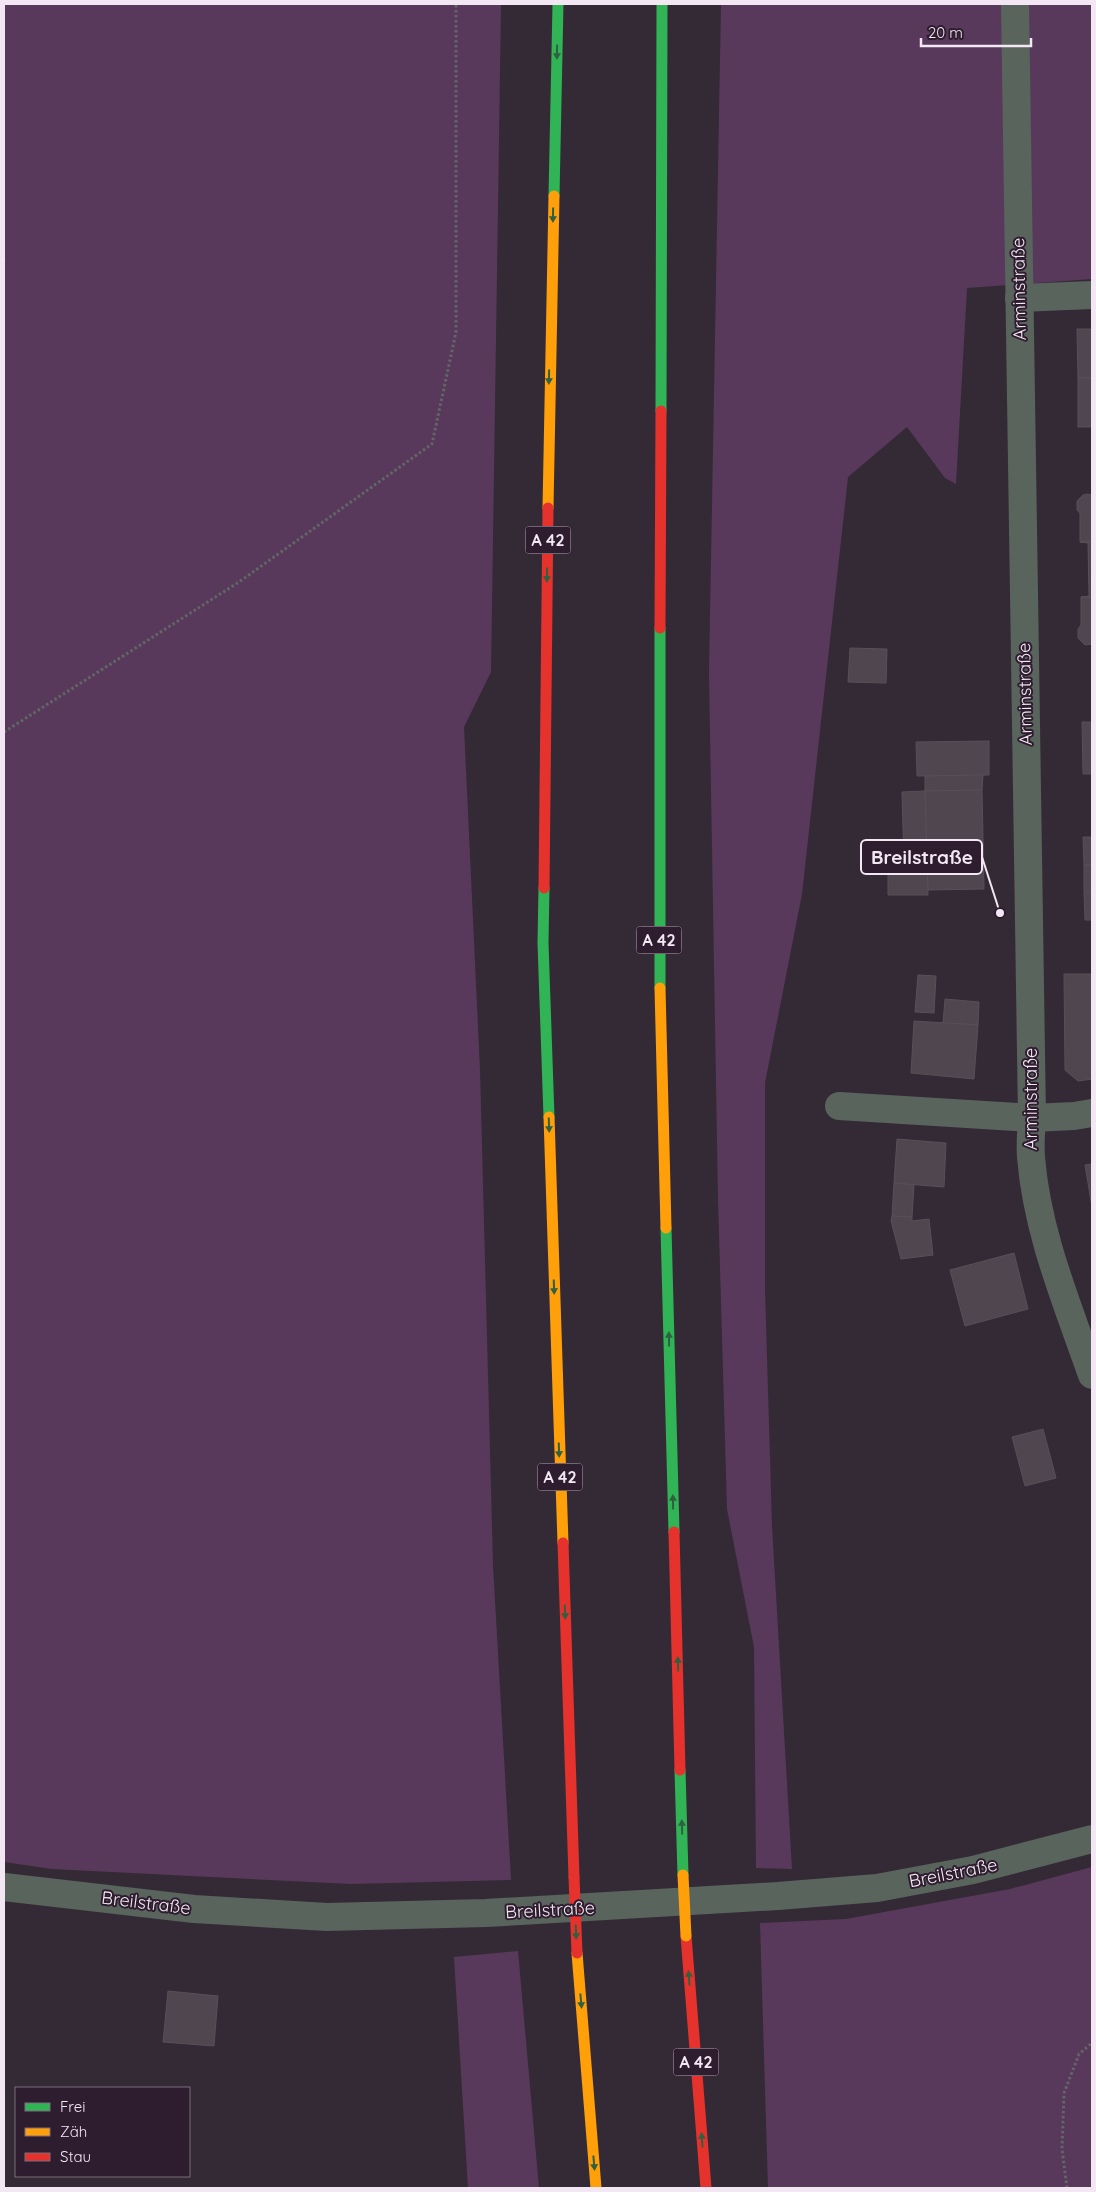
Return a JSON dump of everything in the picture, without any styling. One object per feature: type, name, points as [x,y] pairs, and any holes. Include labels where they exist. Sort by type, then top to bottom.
[{"type":"highway","name":"A 42","points":[[558,4],[550,360],[543,943],[577,1953],[596,2188]]},
{"type":"highway","name":"A 42","points":[[662,4],[659,946],[683,1875],[706,2188]]},
{"type":"street","name":"Arminstraße","points":[[1015,4],[1032,1118],[1030,1154],[1048,1253],[1092,1375]]},
{"type":"street","points":[[1019,298],[1092,295]]},
{"type":"street","points":[[839,1106],[1032,1118],[1092,1113]]},
{"type":"street","name":"Breilstraße","points":[[4,1887],[194,1909],[326,1917],[486,1913],[778,1896],[877,1888],[973,1870],[1092,1840]]},
{"type":"path","points":[[4,732],[239,582],[432,444],[456,332],[456,4]]},
{"type":"path","points":[[1067,2188],[1062,2149],[1064,2094],[1080,2054],[1092,2043]]},
{"type":"shaded area","points":[[4,4],[501,4],[491,672],[464,727],[480,1070],[493,1566],[511,1880],[351,1884],[52,1869],[4,1862]]},
{"type":"shaded area","points":[[721,4],[1092,4],[1092,279],[967,288],[956,484],[945,478],[907,427],[848,477],[802,894],[765,1083],[765,1290],[772,1526],[792,1869],[756,1868],[754,1647],[727,1509],[718,1198],[709,673]]},
{"type":"shaded area","points":[[1092,1867],[1092,2188],[768,2188],[760,1923],[846,1919],[1010,1889]]},
{"type":"shaded area","points":[[518,1951],[539,2188],[468,2188],[454,1957]]},
{"type":"building","points":[[1077,329],[1092,329],[1092,378],[1078,378]]},
{"type":"building","points":[[1078,378],[1092,378],[1092,427],[1078,427]]},
{"type":"building","points":[[1087,494],[1092,495],[1092,542],[1080,542],[1080,513],[1077,510],[1077,501]]},
{"type":"building","points":[[1080,542],[1092,542],[1092,597],[1081,597],[1089,596],[1088,543]]},
{"type":"building","points":[[1081,597],[1092,597],[1092,644],[1085,645],[1078,638],[1078,629],[1081,625]]},
{"type":"building","points":[[850,648],[887,649],[886,683],[848,682]]},
{"type":"building","points":[[1082,722],[1092,722],[1092,774],[1083,774]]},
{"type":"building","points":[[989,741],[989,775],[917,776],[916,742]]},
{"type":"building","points":[[983,775],[982,790],[925,791],[925,776]]},
{"type":"building","points":[[982,790],[984,889],[928,890],[925,791]]},
{"type":"building","points":[[925,791],[928,895],[888,895],[888,862],[904,862],[902,792]]},
{"type":"building","points":[[1083,837],[1092,837],[1092,865],[1084,865]]},
{"type":"building","points":[[1084,865],[1092,865],[1092,892],[1084,892]]},
{"type":"building","points":[[1084,893],[1092,893],[1092,920],[1085,920]]},
{"type":"building","points":[[1064,974],[1092,974],[1092,1079],[1078,1081],[1065,1070]]},
{"type":"building","points":[[918,975],[936,976],[934,1013],[915,1012]]},
{"type":"building","points":[[945,999],[979,1002],[978,1025],[943,1023]]},
{"type":"building","points":[[914,1021],[978,1025],[974,1079],[911,1073]]},
{"type":"building","points":[[897,1139],[946,1143],[944,1187],[894,1183]]},
{"type":"building","points":[[1092,1164],[1092,1207],[1085,1165]]},
{"type":"building","points":[[894,1183],[914,1185],[912,1217],[892,1216]]},
{"type":"building","points":[[892,1216],[912,1217],[912,1221],[929,1219],[933,1255],[901,1259],[891,1221]]},
{"type":"building","points":[[1014,1253],[1028,1309],[965,1326],[950,1270]]},
{"type":"building","points":[[1043,1429],[1056,1478],[1025,1486],[1012,1437]]},
{"type":"building","points":[[168,1991],[218,1996],[214,2046],[163,2042]]},
{"type":"traffic: fast","points":[[554,196],[558,4]]},
{"type":"traffic: fast","points":[[661,411],[662,4]]},
{"type":"traffic: fast","points":[[660,628],[660,988]]},
{"type":"traffic: fast","points":[[544,888],[543,943],[549,1117]]},
{"type":"traffic: fast","points":[[666,1228],[674,1532]]},
{"type":"traffic: fast","points":[[680,1770],[683,1875]]},
{"type":"traffic: slow","points":[[548,508],[554,196]]},
{"type":"traffic: slow","points":[[660,988],[666,1228]]},
{"type":"traffic: slow","points":[[549,1117],[563,1543]]},
{"type":"traffic: slow","points":[[683,1875],[686,1936]]},
{"type":"traffic: slow","points":[[577,1953],[596,2188]]},
{"type":"traffic: jam","points":[[660,628],[661,411]]},
{"type":"traffic: jam","points":[[544,888],[548,508]]},
{"type":"traffic: jam","points":[[674,1532],[680,1770]]},
{"type":"traffic: jam","points":[[563,1543],[574,1877]]},
{"type":"traffic: jam","points":[[574,1877],[577,1953]]},
{"type":"traffic: jam","points":[[686,1936],[706,2188]]},
{"type":"place","name":"Breilstraße","points":[[1000,913]]}]
